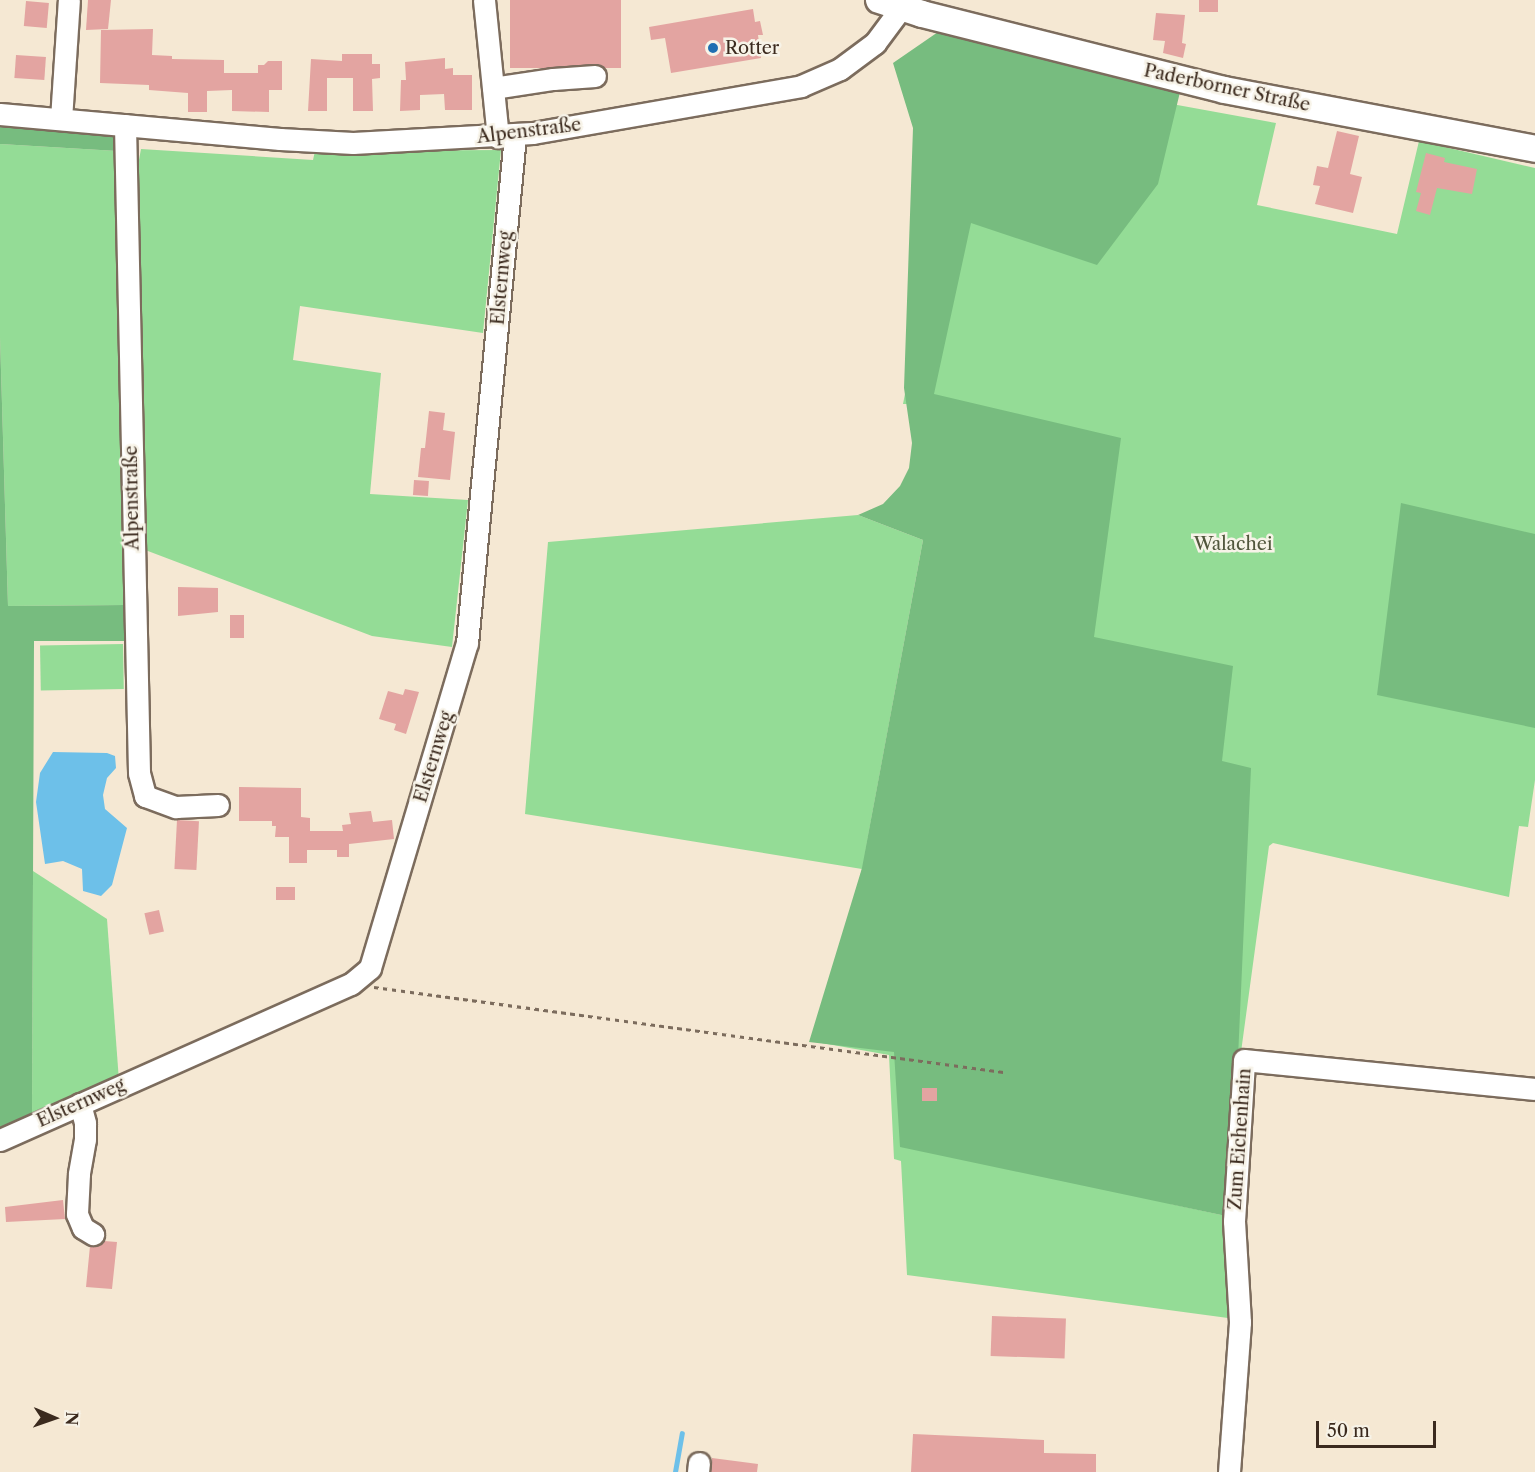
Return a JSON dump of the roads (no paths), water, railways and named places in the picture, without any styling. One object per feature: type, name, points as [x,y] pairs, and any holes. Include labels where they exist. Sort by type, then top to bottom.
[{"type":"main road","name":"Paderborner Straße","points":[[906,5],[1224,90],[1535,149]]},
{"type":"street","points":[[62,119],[69,0]]},
{"type":"street","name":"Elsternweg","points":[[0,1140],[351,984],[370,968],[467,643],[506,136],[493,88],[484,0]]},
{"type":"street","name":"Alpenstraße","points":[[0,114],[280,139],[353,143],[506,136],[801,86],[840,69],[875,43],[906,5]]},
{"type":"street","points":[[493,88],[553,79],[595,76]]},
{"type":"street","name":"Alpenstraße","points":[[125,125],[138,773],[145,796],[176,807],[218,805]]},
{"type":"street","name":"Zum Eichenhain","points":[[1228,1472],[1240,1322],[1234,1221],[1244,1060],[1535,1089]]},
{"type":"street","points":[[80,1104],[85,1123],[85,1139],[79,1174],[77,1214],[83,1228],[93,1233]]},
{"type":"water","points":[[53,752],[107,753],[115,756],[116,768],[107,778],[103,795],[105,809],[127,828],[112,885],[101,896],[83,891],[82,869],[63,861],[45,864],[36,802],[40,773]]},
{"type":"waterway","points":[[675,1472],[682,1434]]},
{"type":"place","name":"Rotter","points":[[713,48]]},
{"type":"park label","name":"Walachei","points":[[1233,544]]}]
